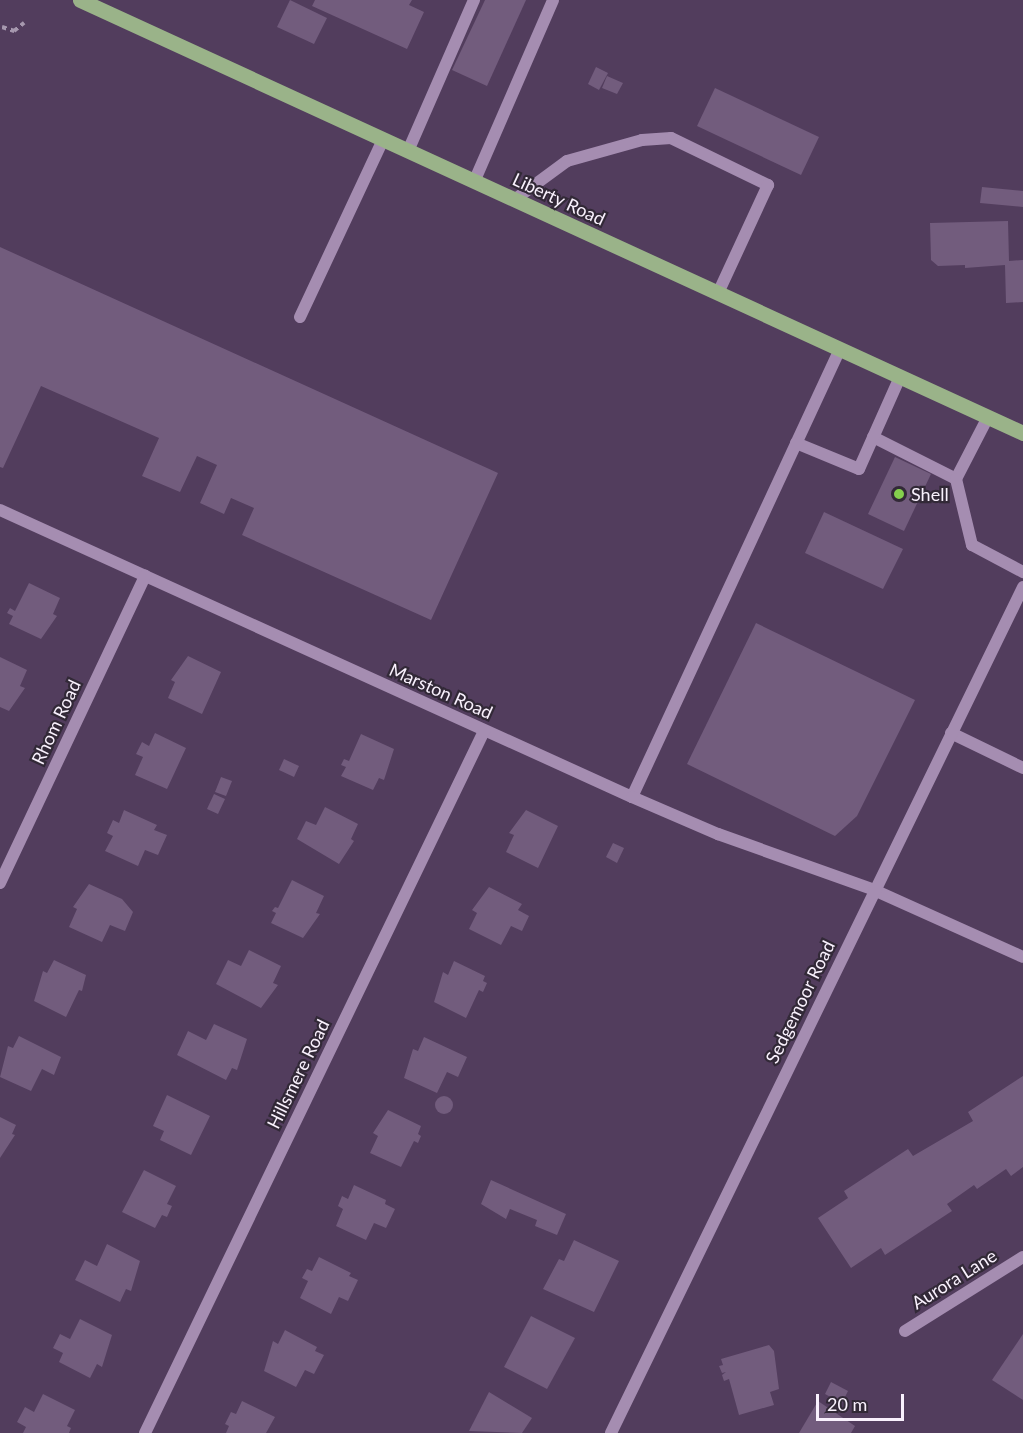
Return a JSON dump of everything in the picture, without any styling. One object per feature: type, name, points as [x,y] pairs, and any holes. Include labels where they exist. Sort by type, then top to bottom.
[{"type":"main road","name":"Liberty Road","points":[[80,0],[1023,433]]},
{"type":"street","points":[[408,151],[474,0]]},
{"type":"street","points":[[474,182],[553,0]]},
{"type":"street","points":[[514,200],[567,161],[642,140],[671,138],[768,185],[718,293]]},
{"type":"street","points":[[300,317],[382,140]]},
{"type":"street","points":[[632,797],[840,349]]},
{"type":"street","points":[[796,443],[859,469],[900,377]]},
{"type":"street","points":[[988,417],[956,479],[972,545],[1023,572]]},
{"type":"street","points":[[873,437],[956,479]]},
{"type":"street","name":"Marston Road","points":[[0,510],[632,797],[718,834],[874,890],[1023,957]]},
{"type":"street","name":"Rhom Road","points":[[0,883],[145,576]]},
{"type":"street","name":"Sedgemoor Road","points":[[615,1432],[874,890],[1023,587]]},
{"type":"street","name":"Hillsmere Road","points":[[145,1433],[484,730]]},
{"type":"street","points":[[951,734],[1023,768]]},
{"type":"street","name":"Aurora Lane","points":[[905,1331],[1023,1257]]},
{"type":"path","points":[[2,27],[14,31],[24,23]]},
{"type":"building","points":[[290,0],[327,18],[314,44],[277,27]]},
{"type":"building","points":[[315,0],[412,0],[409,5],[424,12],[407,49],[312,6]]},
{"type":"building","points":[[485,0],[526,0],[487,86],[452,70]]},
{"type":"building","points":[[596,67],[608,73],[599,90],[588,84]]},
{"type":"building","points":[[607,76],[623,83],[617,94],[602,88]]},
{"type":"building","points":[[715,88],[819,137],[801,175],[697,126]]},
{"type":"building","points":[[982,187],[1023,191],[1023,207],[980,203]]},
{"type":"building","points":[[1008,221],[1009,261],[1023,260],[1023,302],[1006,303],[1005,265],[965,268],[965,265],[938,266],[931,260],[930,223]]},
{"type":"building","points":[[0,247],[498,473],[431,620],[242,535],[254,508],[231,498],[224,514],[200,503],[217,465],[197,456],[180,492],[142,476],[159,438],[41,386],[3,468],[0,467]]},
{"type":"building","name":"Shell","points":[[895,457],[931,474],[904,531],[868,514]]},
{"type":"building","points":[[824,512],[903,549],[883,589],[805,553]]},
{"type":"building","points":[[29,583],[60,598],[53,614],[57,616],[41,639],[9,624],[13,616],[7,613],[10,608],[15,611]]},
{"type":"building","points":[[756,623],[915,700],[857,816],[835,836],[687,764]]},
{"type":"building","points":[[188,656],[221,672],[202,714],[168,698],[175,682],[171,680]]},
{"type":"building","points":[[0,657],[27,670],[20,686],[25,688],[9,711],[0,707]]},
{"type":"building","points":[[155,733],[186,748],[167,789],[135,775],[143,757],[136,754],[142,742],[149,746]]},
{"type":"building","points":[[361,734],[394,749],[384,780],[379,778],[373,790],[341,776],[346,767],[341,765],[344,759],[349,761]]},
{"type":"building","points":[[284,759],[299,766],[294,777],[279,770]]},
{"type":"building","points":[[221,777],[232,781],[226,796],[215,792]]},
{"type":"building","points":[[214,794],[225,799],[218,814],[207,809]]},
{"type":"building","points":[[325,807],[358,824],[351,839],[354,841],[339,864],[297,839],[306,821],[316,825]]},
{"type":"building","points":[[124,810],[157,825],[154,830],[167,835],[158,855],[145,850],[138,866],[105,851],[113,836],[107,833],[113,820],[119,823]]},
{"type":"building","points":[[526,810],[558,826],[538,868],[506,852],[514,835],[509,833]]},
{"type":"building","points":[[613,843],[624,848],[617,863],[606,857]]},
{"type":"building","points":[[292,880],[324,896],[316,913],[320,914],[303,938],[271,923],[276,913],[272,911],[275,907],[278,908]]},
{"type":"building","points":[[89,884],[122,899],[133,912],[125,931],[110,925],[102,942],[69,927],[77,909],[73,907]]},
{"type":"building","points":[[489,887],[522,904],[518,910],[529,916],[522,931],[511,926],[501,945],[469,929],[477,913],[472,910]]},
{"type":"building","points":[[249,950],[281,966],[273,983],[278,985],[261,1008],[216,984],[228,960],[241,966]]},
{"type":"building","points":[[54,960],[86,975],[82,991],[79,990],[66,1017],[34,1001],[43,971],[47,973]]},
{"type":"building","points":[[454,961],[485,976],[483,981],[487,983],[483,992],[479,990],[466,1018],[434,1002],[443,972],[448,975]]},
{"type":"building","points":[[214,1024],[247,1039],[237,1070],[232,1068],[226,1080],[177,1055],[188,1031],[206,1040]]},
{"type":"building","points":[[19,1036],[61,1057],[54,1075],[42,1069],[31,1091],[0,1077],[8,1046],[13,1048]]},
{"type":"building","points":[[424,1037],[467,1057],[458,1077],[447,1072],[437,1093],[404,1078],[413,1049],[418,1051]]},
{"type":"building","points":[[1023,1076],[1023,1167],[1011,1176],[1006,1169],[977,1189],[974,1185],[947,1204],[952,1211],[885,1255],[881,1248],[851,1268],[818,1218],[848,1198],[844,1191],[908,1149],[913,1156],[973,1121],[968,1112]]},
{"type":"building","points":[[167,1095],[210,1116],[191,1155],[160,1140],[164,1131],[153,1126]]},
{"type":"building","points":[[444,1096],[450,1099],[453,1105],[450,1111],[444,1114],[438,1111],[435,1105],[438,1099]]},
{"type":"building","points":[[388,1110],[421,1126],[418,1143],[414,1141],[401,1167],[370,1153],[378,1136],[373,1133]]},
{"type":"building","points":[[0,1117],[16,1125],[12,1134],[15,1135],[0,1158]]},
{"type":"building","points":[[144,1170],[176,1186],[167,1204],[172,1206],[167,1217],[162,1215],[155,1228],[122,1212]]},
{"type":"building","points":[[491,1180],[566,1214],[557,1235],[535,1226],[537,1220],[510,1209],[506,1219],[481,1204]]},
{"type":"building","points":[[354,1185],[386,1200],[385,1204],[395,1209],[386,1228],[374,1223],[366,1240],[336,1226],[343,1209],[338,1206],[342,1196],[348,1199]]},
{"type":"building","points":[[574,1240],[619,1261],[594,1312],[543,1289],[559,1259],[564,1261]]},
{"type":"building","points":[[107,1244],[140,1261],[131,1291],[126,1289],[120,1302],[75,1280],[85,1260],[97,1266]]},
{"type":"building","points":[[319,1257],[351,1273],[349,1276],[358,1280],[348,1301],[339,1297],[331,1314],[300,1298],[308,1281],[302,1278],[307,1269],[312,1271]]},
{"type":"building","points":[[531,1316],[575,1338],[547,1389],[504,1367]]},
{"type":"building","points":[[80,1319],[112,1335],[102,1367],[97,1364],[90,1378],[59,1362],[63,1353],[53,1348],[60,1334],[70,1339]]},
{"type":"building","points":[[285,1330],[317,1347],[315,1351],[324,1355],[314,1374],[305,1370],[296,1387],[264,1371],[273,1341],[278,1344]]},
{"type":"building","points":[[1023,1334],[1023,1400],[992,1380]]},
{"type":"building","points":[[769,1345],[774,1351],[779,1389],[770,1392],[774,1405],[739,1415],[729,1379],[724,1381],[722,1375],[726,1372],[722,1373],[719,1366],[723,1365],[721,1359]]},
{"type":"building","points":[[831,1382],[848,1391],[842,1403],[825,1394]]},
{"type":"building","points":[[489,1392],[532,1418],[522,1433],[469,1431]]},
{"type":"building","points":[[43,1394],[75,1410],[67,1426],[71,1428],[69,1433],[23,1433],[26,1427],[17,1422],[25,1407],[34,1412]]},
{"type":"building","points":[[242,1401],[275,1417],[266,1433],[226,1433],[229,1426],[225,1424],[231,1412],[236,1414]]},
{"type":"building","points":[[818,1401],[855,1426],[851,1433],[799,1433]]},
{"type":"place","name":"Shell","points":[[899,494]]}]
